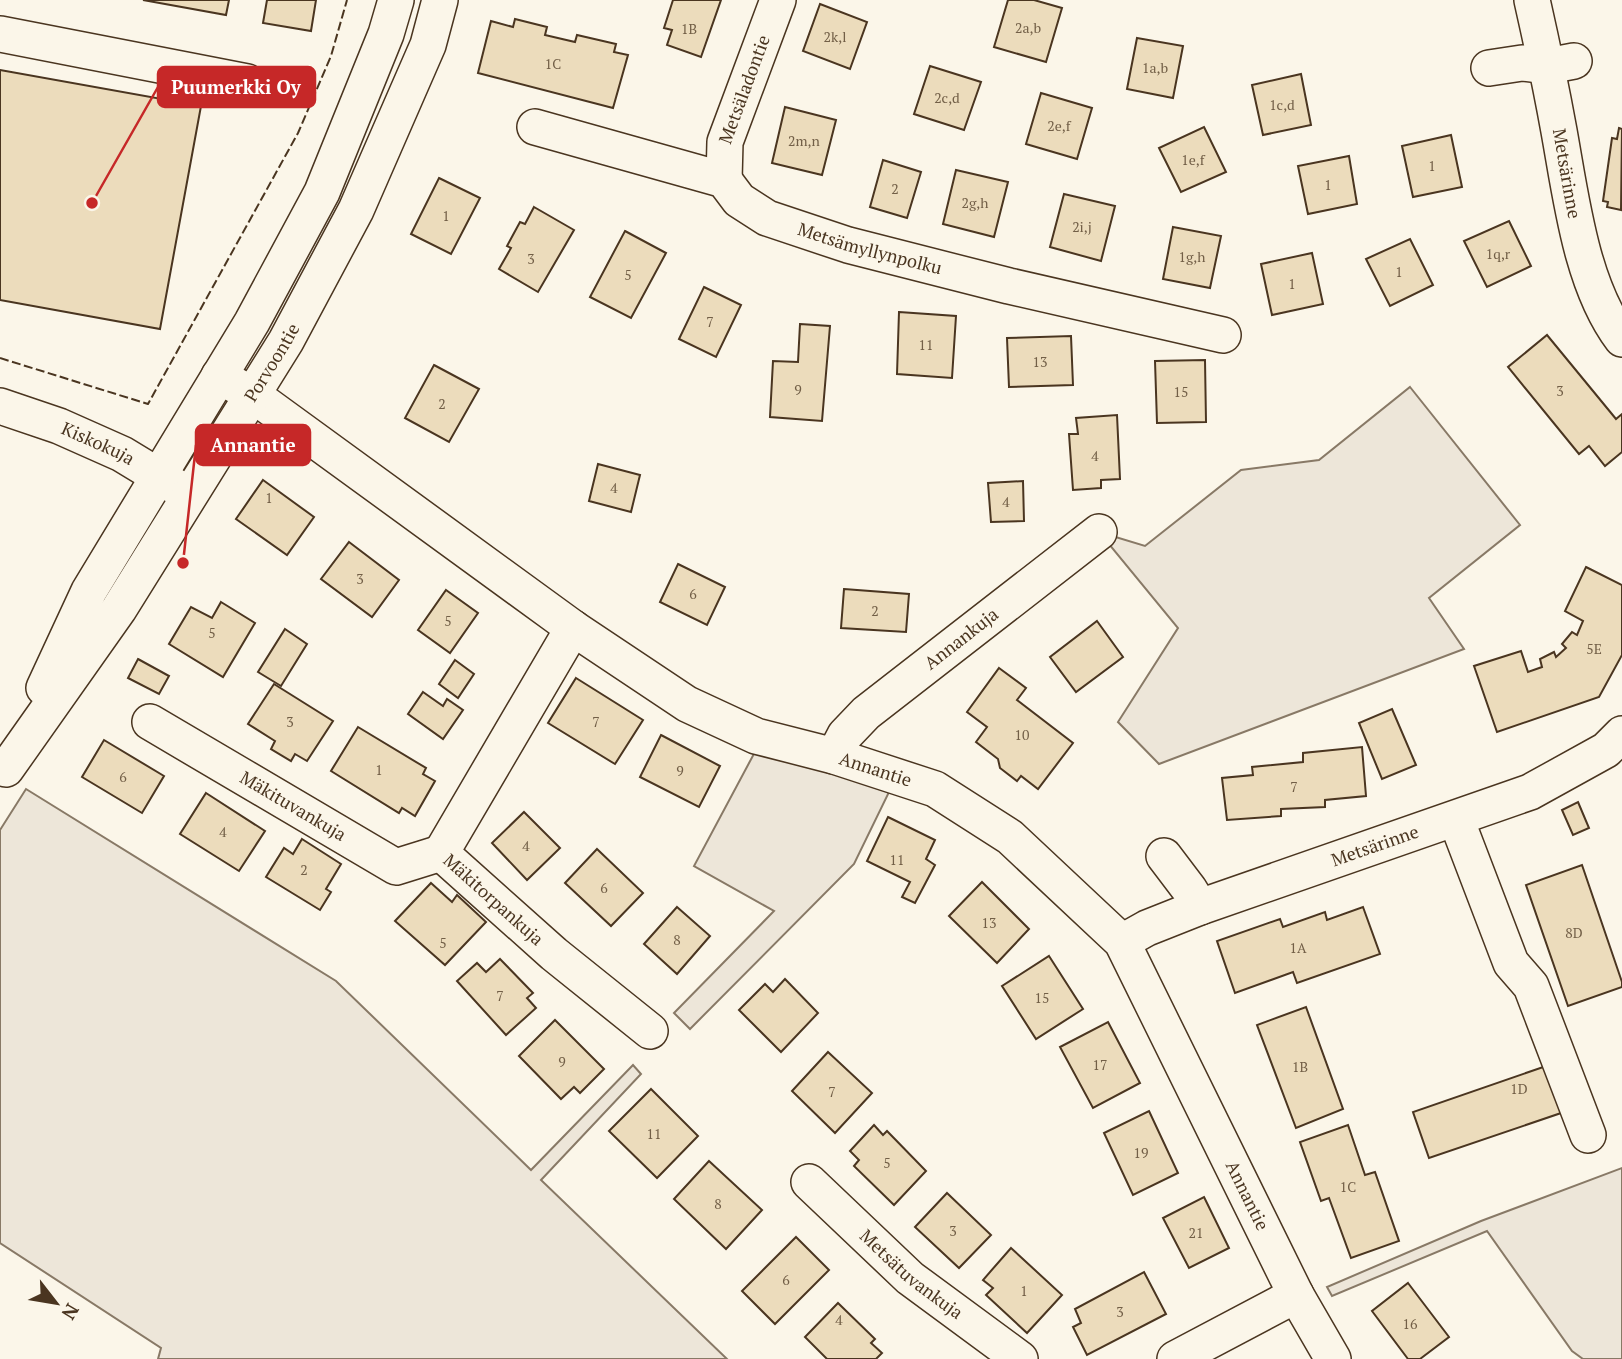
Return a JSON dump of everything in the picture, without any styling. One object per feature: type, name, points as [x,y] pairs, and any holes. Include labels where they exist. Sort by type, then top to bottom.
[{"type":"street","name":"Porvoontie","points":[[3,774],[89,591],[252,322],[322,192],[386,34],[396,0]]},
{"type":"street","name":"Porvoontie","points":[[3,774],[119,609],[286,341],[356,211],[428,45],[440,0]]},
{"type":"street","name":"Metsäladontie","points":[[724,180],[725,142],[778,0]]},
{"type":"street","name":"Metsärinne","points":[[1532,0],[1561,63],[1573,212],[1595,292],[1622,339]]},
{"type":"street","points":[[0,34],[247,82]]},
{"type":"street","points":[[1489,68],[1522,63],[1561,63]]},
{"type":"street","points":[[534,127],[724,180]]},
{"type":"street","name":"Metsämyllynpolku","points":[[724,180],[739,200],[767,218],[849,245],[1009,286],[1223,335]]},
{"type":"street","name":"Annantie","points":[[219,376],[253,395],[573,628],[687,704],[757,736],[834,755],[935,789],[1010,837],[1122,942],[1296,1295],[1333,1359]]},
{"type":"street","name":"Kiskokuja","points":[[0,406],[59,426],[122,454],[190,495]]},
{"type":"street","name":"Annankuja","points":[[834,755],[845,735],[866,713],[1098,532]]},
{"type":"street","name":"Mäkitorpankuja","points":[[573,628],[440,853],[554,954],[650,1031]]},
{"type":"street","name":"Mäkituvankuja","points":[[150,722],[397,867],[440,853]]},
{"type":"street","name":"Metsärinne","points":[[1122,942],[1147,928],[1200,907],[1530,792],[1606,750],[1622,734]]},
{"type":"street","points":[[1455,818],[1511,963],[1531,986],[1588,1135]]},
{"type":"street","points":[[1164,856],[1200,907]]},
{"type":"street","name":"Metsätuvankuja","points":[[809,1182],[911,1278],[1020,1359]]},
{"type":"street","points":[[1175,1359],[1296,1295]]},
{"type":"shaded area","points":[[1410,387],[1520,525],[1429,598],[1464,649],[1159,764],[1118,722],[1178,628],[1099,532],[1145,546],[1241,470],[1319,460]]},
{"type":"shaded area","points":[[756,750],[891,788],[854,864],[690,1029],[674,1013],[774,911],[694,866]]},
{"type":"shaded area","points":[[26,789],[336,981],[531,1170],[633,1065],[641,1074],[541,1180],[727,1359],[158,1359],[161,1348],[0,1243],[0,830]]},
{"type":"shaded area","points":[[1622,1168],[1622,1359],[1583,1359],[1572,1351],[1487,1231],[1332,1296],[1327,1287],[1481,1221]]},
{"type":"building","points":[[143,0],[229,0],[226,15]]},
{"type":"building","points":[[267,0],[316,0],[311,31],[263,23]]},
{"type":"building","points":[[673,0],[721,0],[701,57],[667,45],[672,30],[664,28]]},
{"type":"building","points":[[1008,0],[1034,0],[1062,8],[1046,62],[994,47]]},
{"type":"building","points":[[820,4],[867,22],[850,69],[803,51]]},
{"type":"building","points":[[515,19],[547,27],[545,35],[575,42],[577,35],[616,44],[614,52],[628,55],[613,108],[478,73],[491,21],[513,27]]},
{"type":"building","points":[[1137,38],[1183,46],[1173,98],[1127,89]]},
{"type":"building","points":[[930,66],[981,82],[964,130],[914,114]]},
{"type":"building","points":[[0,70],[201,106],[160,329],[0,300]]},
{"type":"building","points":[[1301,74],[1311,125],[1263,135],[1252,85]]},
{"type":"building","points":[[1041,93],[1092,108],[1077,159],[1026,144]]},
{"type":"building","points":[[785,107],[836,120],[822,175],[772,163]]},
{"type":"building","points":[[1204,127],[1226,172],[1181,192],[1159,148]]},
{"type":"building","points":[[1619,128],[1622,129],[1621,210],[1607,207],[1608,202],[1603,201],[1612,138],[1617,139]]},
{"type":"building","points":[[1451,135],[1462,187],[1413,197],[1402,146]]},
{"type":"building","points":[[1349,156],[1357,204],[1308,214],[1298,166]]},
{"type":"building","points":[[883,160],[921,172],[907,218],[870,207]]},
{"type":"building","points":[[956,170],[1008,182],[994,237],[943,224]]},
{"type":"building","points":[[439,178],[480,198],[451,254],[411,234]]},
{"type":"building","points":[[1064,194],[1115,206],[1101,261],[1050,247]]},
{"type":"building","points":[[534,207],[574,230],[538,292],[499,269],[511,248],[507,246],[520,222],[525,224]]},
{"type":"building","points":[[1509,221],[1531,266],[1487,287],[1464,241]]},
{"type":"building","points":[[1173,227],[1221,236],[1210,288],[1163,279]]},
{"type":"building","points":[[625,231],[666,253],[631,318],[590,297]]},
{"type":"building","points":[[1410,239],[1433,285],[1390,306],[1366,259]]},
{"type":"building","points":[[1312,253],[1323,304],[1272,315],[1261,264]]},
{"type":"building","points":[[704,287],[741,305],[716,357],[679,339]]},
{"type":"building","points":[[899,312],[956,316],[952,378],[897,374]]},
{"type":"building","points":[[800,324],[830,326],[822,421],[770,417],[773,361],[798,362]]},
{"type":"building","points":[[1547,335],[1616,419],[1622,414],[1622,452],[1605,466],[1589,446],[1579,454],[1508,367]]},
{"type":"building","points":[[1071,336],[1073,385],[1009,387],[1007,338]]},
{"type":"building","points":[[1205,360],[1206,422],[1157,423],[1155,361]]},
{"type":"building","points":[[434,365],[479,389],[449,442],[405,418]]},
{"type":"building","points":[[1117,415],[1120,479],[1101,480],[1101,488],[1073,490],[1069,434],[1078,434],[1076,418]]},
{"type":"building","points":[[598,464],[640,475],[631,512],[589,501]]},
{"type":"building","points":[[263,480],[314,517],[287,555],[236,519]]},
{"type":"building","points":[[1023,481],[1024,521],[991,522],[988,483]]},
{"type":"building","points":[[349,542],[399,580],[372,617],[321,579]]},
{"type":"building","points":[[678,564],[725,587],[707,625],[660,602]]},
{"type":"building","points":[[1586,567],[1622,585],[1622,655],[1599,697],[1497,732],[1474,666],[1521,651],[1528,672],[1542,667],[1540,659],[1554,652],[1556,657],[1566,648],[1562,644],[1572,632],[1577,635],[1583,621],[1565,611]]},
{"type":"building","points":[[844,589],[909,594],[906,632],[841,628]]},
{"type":"building","points":[[446,590],[478,613],[450,653],[418,630]]},
{"type":"building","points":[[221,602],[255,623],[223,677],[169,644],[191,607],[212,618]]},
{"type":"building","points":[[1097,621],[1123,657],[1076,692],[1050,657]]},
{"type":"building","points":[[285,629],[307,644],[281,686],[258,672]]},
{"type":"building","points":[[138,659],[169,676],[159,694],[128,678]]},
{"type":"building","points":[[455,660],[474,674],[458,698],[439,684]]},
{"type":"building","points":[[999,668],[1026,688],[1017,700],[1073,743],[1038,789],[1021,776],[1017,781],[1000,768],[998,759],[976,742],[987,727],[967,712]]},
{"type":"building","points":[[576,678],[643,720],[615,764],[548,723]]},
{"type":"building","points":[[274,684],[333,721],[307,761],[295,754],[291,761],[271,749],[275,741],[248,724]]},
{"type":"building","points":[[423,692],[443,706],[447,699],[463,710],[443,739],[408,714]]},
{"type":"building","points":[[1392,709],[1416,765],[1382,779],[1359,723]]},
{"type":"building","points":[[358,727],[426,768],[423,774],[435,781],[415,816],[402,808],[399,813],[331,771]]},
{"type":"building","points":[[661,735],[720,766],[699,807],[640,777]]},
{"type":"building","points":[[104,740],[164,776],[142,813],[82,777]]},
{"type":"building","points":[[1362,747],[1366,796],[1325,800],[1325,807],[1281,809],[1281,816],[1227,820],[1222,778],[1253,775],[1252,767],[1303,762],[1303,753]]},
{"type":"building","points":[[206,793],[265,831],[239,871],[180,834]]},
{"type":"building","points":[[1578,802],[1589,828],[1573,835],[1562,810]]},
{"type":"building","points":[[524,812],[560,848],[527,880],[492,843]]},
{"type":"building","points":[[888,817],[935,840],[926,859],[935,865],[915,903],[902,897],[910,882],[867,861]]},
{"type":"building","points":[[302,839],[341,864],[326,889],[331,892],[320,910],[266,877],[284,848],[293,854]]},
{"type":"building","points":[[597,849],[643,893],[611,926],[565,883]]},
{"type":"building","points":[[1582,865],[1622,987],[1568,1006],[1526,885]]},
{"type":"building","points":[[982,882],[1029,929],[997,963],[949,916]]},
{"type":"building","points":[[431,883],[452,902],[457,895],[486,922],[445,965],[395,921]]},
{"type":"building","points":[[677,907],[710,936],[677,974],[644,944]]},
{"type":"building","points":[[1363,907],[1380,954],[1297,983],[1293,972],[1235,993],[1217,941],[1280,919],[1283,927],[1325,912],[1327,920]]},
{"type":"building","points":[[1049,956],[1083,1009],[1036,1039],[1002,986]]},
{"type":"building","points":[[500,959],[533,993],[527,998],[536,1008],[506,1035],[457,981],[477,963],[486,972]]},
{"type":"building","points":[[785,979],[818,1013],[781,1052],[739,1010],[765,984],[773,992]]},
{"type":"building","points":[[1306,1007],[1343,1109],[1296,1128],[1257,1025]]},
{"type":"building","points":[[555,1020],[604,1069],[580,1093],[574,1087],[561,1099],[519,1056]]},
{"type":"building","points":[[1108,1022],[1140,1083],[1093,1108],[1060,1047]]},
{"type":"building","points":[[828,1052],[872,1093],[835,1133],[792,1091]]},
{"type":"building","points":[[1549,1065],[1564,1112],[1429,1158],[1413,1112]]},
{"type":"building","points":[[651,1089],[698,1136],[657,1178],[609,1131]]},
{"type":"building","points":[[1149,1111],[1178,1173],[1133,1195],[1104,1133]]},
{"type":"building","points":[[874,1125],[883,1135],[887,1131],[926,1171],[894,1205],[854,1166],[859,1160],[850,1151]]},
{"type":"building","points":[[1348,1125],[1365,1175],[1375,1172],[1399,1241],[1351,1258],[1329,1198],[1321,1201],[1300,1142]]},
{"type":"building","points":[[709,1161],[762,1210],[726,1249],[674,1199]]},
{"type":"building","points":[[947,1193],[991,1235],[959,1268],[915,1227]]},
{"type":"building","points":[[1204,1197],[1229,1248],[1189,1268],[1163,1218]]},
{"type":"building","points":[[796,1237],[829,1270],[775,1324],[742,1291]]},
{"type":"building","points":[[1011,1248],[1062,1295],[1027,1333],[986,1295],[993,1288],[983,1280]]},
{"type":"building","points":[[1144,1272],[1166,1314],[1087,1355],[1073,1327],[1081,1323],[1075,1309]]},
{"type":"building","points":[[1408,1283],[1449,1337],[1420,1359],[1408,1359],[1372,1311]]},
{"type":"building","points":[[838,1303],[875,1339],[871,1343],[882,1353],[876,1359],[827,1359],[805,1337]]},
{"type":"fence","points":[[0,358],[148,404],[298,133],[331,56],[347,0]]},
{"type":"place","name":"Puumerkki Oy","points":[[92,203]]},
{"type":"place","name":"Annantie","points":[[183,563]]}]
